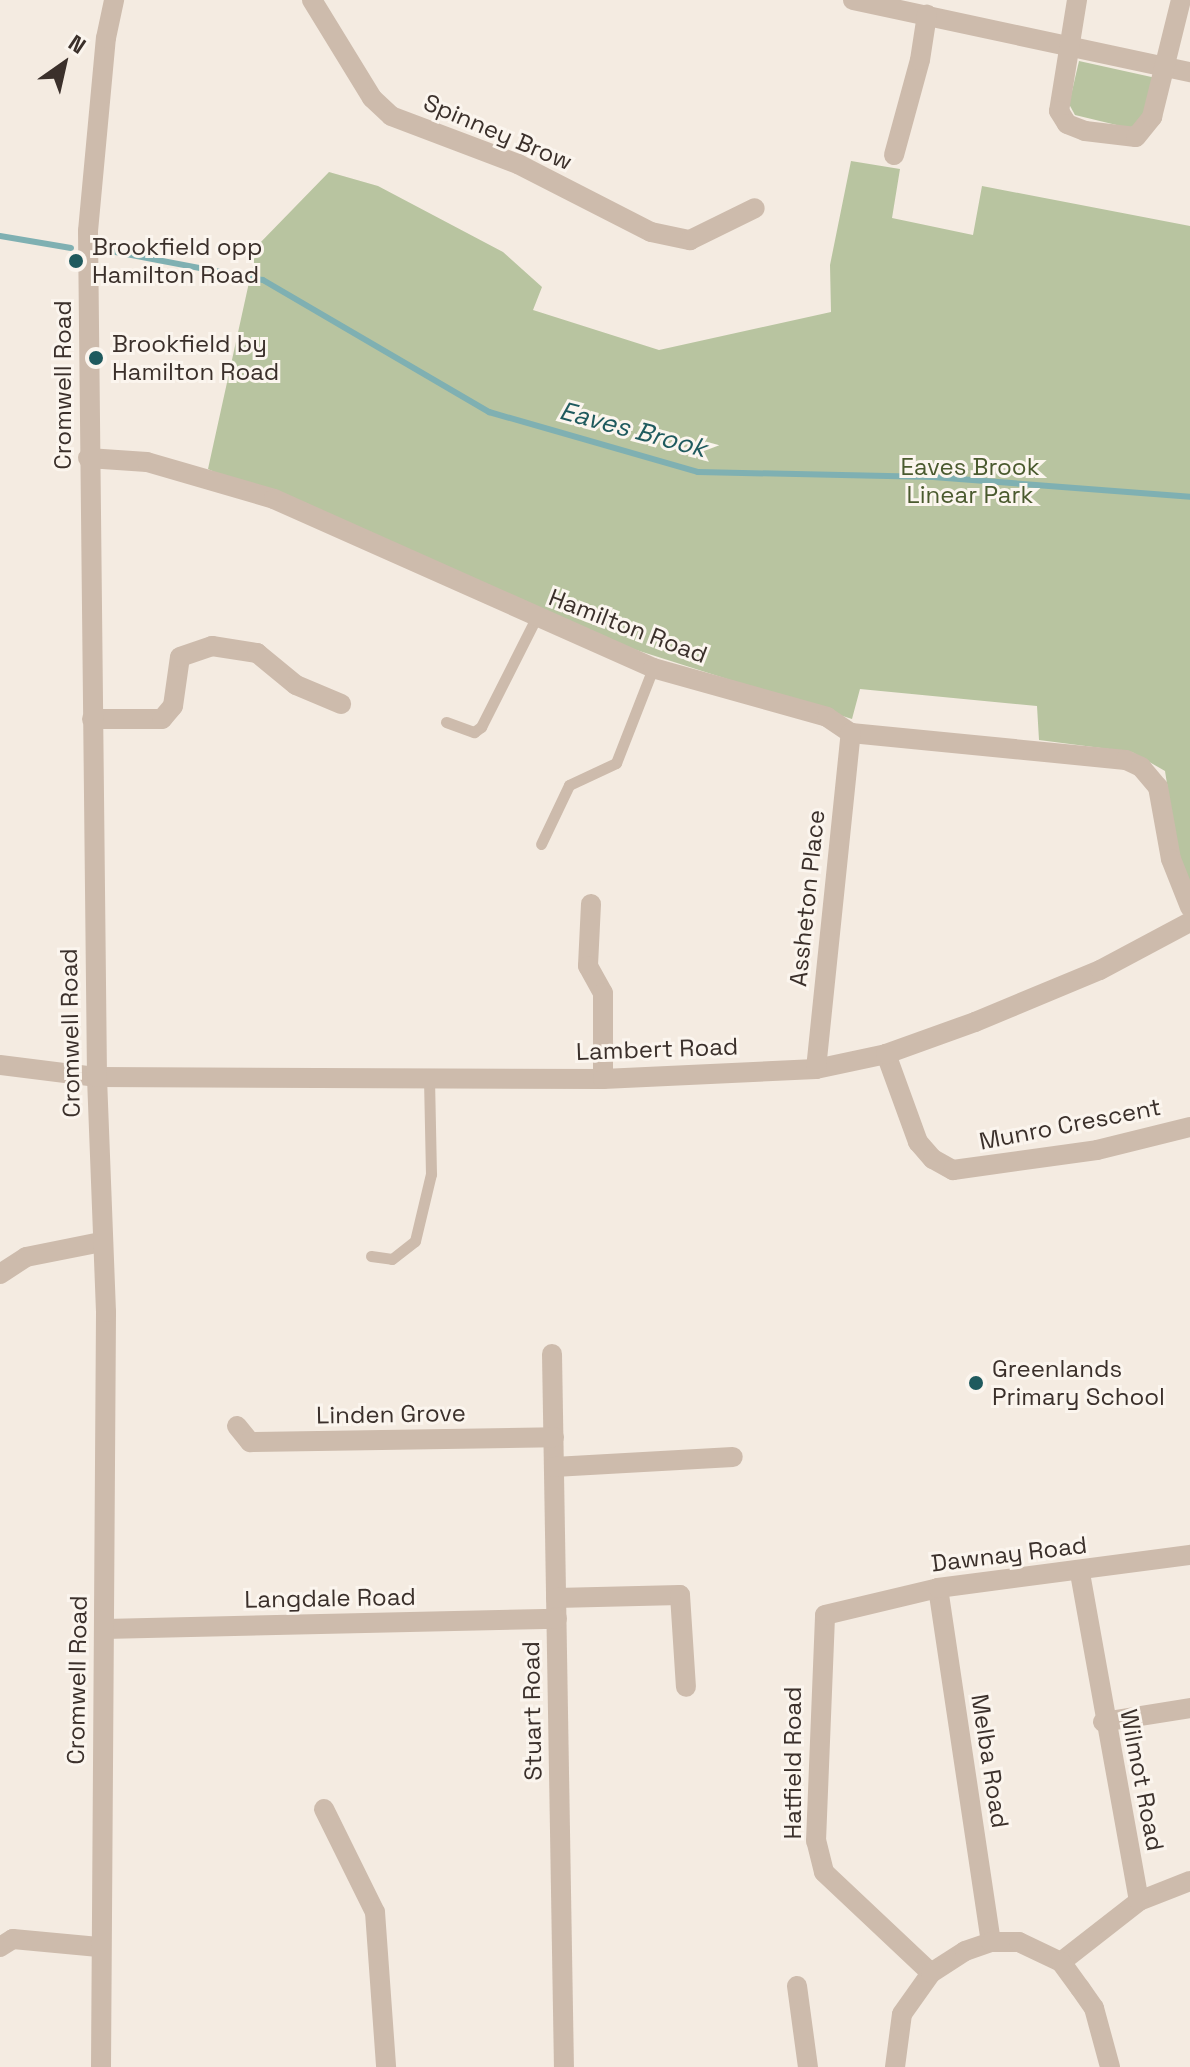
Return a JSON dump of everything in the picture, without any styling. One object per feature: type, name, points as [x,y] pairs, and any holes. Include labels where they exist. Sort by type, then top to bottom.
[{"type":"street","name":"Cromwell Road","points":[[101,2067],[99,1947],[106,1312],[97,1077],[88,458],[88,231],[106,38],[114,0]]},
{"type":"street","name":"Spinney Brow","points":[[312,0],[372,98],[391,116],[518,164],[651,232],[690,240],[755,208]]},
{"type":"street","points":[[853,0],[881,3],[1190,72]]},
{"type":"street","points":[[1077,0],[1059,111],[1067,124],[1085,131],[1136,137],[1147,129],[1181,0]]},
{"type":"street","points":[[894,155],[920,60],[927,15]]},
{"type":"street","name":"Hamilton Road","points":[[88,458],[147,462],[274,499],[653,668],[827,717],[851,733],[1126,760],[1141,767],[1158,787],[1171,859],[1190,907]]},
{"type":"street","points":[[92,719],[162,719],[173,706],[180,657],[212,646],[257,653],[296,685],[341,704]]},
{"type":"street","name":"Assheton Place","points":[[816,1069],[851,733]]},
{"type":"street","points":[[591,904],[588,966],[603,993],[603,1079]]},
{"type":"street","name":"Lambert Road","points":[[0,1065],[97,1077],[603,1079],[816,1069],[886,1054],[1100,970],[1190,922]]},
{"type":"street","name":"Munro Crescent","points":[[886,1054],[918,1142],[933,1159],[953,1170],[1097,1150],[1190,1127]]},
{"type":"street","points":[[0,1274],[26,1257],[101,1242]]},
{"type":"street","name":"Stuart Road","points":[[552,1354],[564,2067]]},
{"type":"street","name":"Linden Grove","points":[[237,1426],[250,1442],[554,1437]]},
{"type":"street","points":[[554,1467],[733,1457]]},
{"type":"street","name":"Dawnay Road","points":[[835,1609],[938,1588],[1080,1572],[1190,1555]]},
{"type":"street","name":"Wilmot Road","points":[[1080,1572],[1103,1722],[1139,1901]]},
{"type":"street","name":"Melba Road","points":[[938,1588],[991,1942]]},
{"type":"street","points":[[556,1598],[680,1595],[686,1687]]},
{"type":"street","name":"Hatfield Road","points":[[835,1609],[821,1624],[816,1841],[824,1872],[931,1973]]},
{"type":"street","name":"Langdale Road","points":[[104,1629],[557,1619]]},
{"type":"street","points":[[1103,1722],[1190,1708]]},
{"type":"street","points":[[324,1809],[375,1912],[386,2067]]},
{"type":"street","points":[[1061,1962],[1139,1901],[1190,1881]]},
{"type":"street","points":[[0,1947],[13,1939],[99,1947]]},
{"type":"street","points":[[895,2067],[902,2014],[931,1973],[965,1951],[991,1942],[1019,1942],[1061,1962],[1094,2008],[1110,2067]]},
{"type":"street","points":[[797,1986],[808,2067]]},
{"type":"lane","points":[[446,722],[474,732],[481,727],[536,618]]},
{"type":"lane","points":[[541,844],[569,785],[616,763],[653,668]]},
{"type":"lane","points":[[371,1256],[392,1259],[415,1241],[431,1174],[429,1078]]},
{"type":"green space","points":[[1079,61],[1156,78],[1144,121],[1129,128],[1075,115],[1069,104]]},
{"type":"green space","name":"Eaves Brook Linear Park","points":[[851,161],[900,169],[892,218],[973,235],[982,186],[1190,226],[1190,890],[1182,881],[1165,771],[1132,752],[1039,740],[1037,706],[860,689],[852,719],[536,618],[208,469],[257,246],[329,172],[378,186],[503,252],[542,287],[533,310],[659,350],[831,312],[830,265]]},
{"type":"waterway","name":"Eaves Brook","points":[[0,236],[71,248]]},
{"type":"waterway","name":"Eaves Brook","points":[[105,250],[263,280],[489,412],[698,472],[933,477],[1190,497]]},
{"type":"place","name":"Brookfield opp Hamilton Road","points":[[76,261]]},
{"type":"place","name":"Brookfield by Hamilton Road","points":[[96,358]]},
{"type":"place","name":"Greenlands Primary School","points":[[976,1383]]}]
